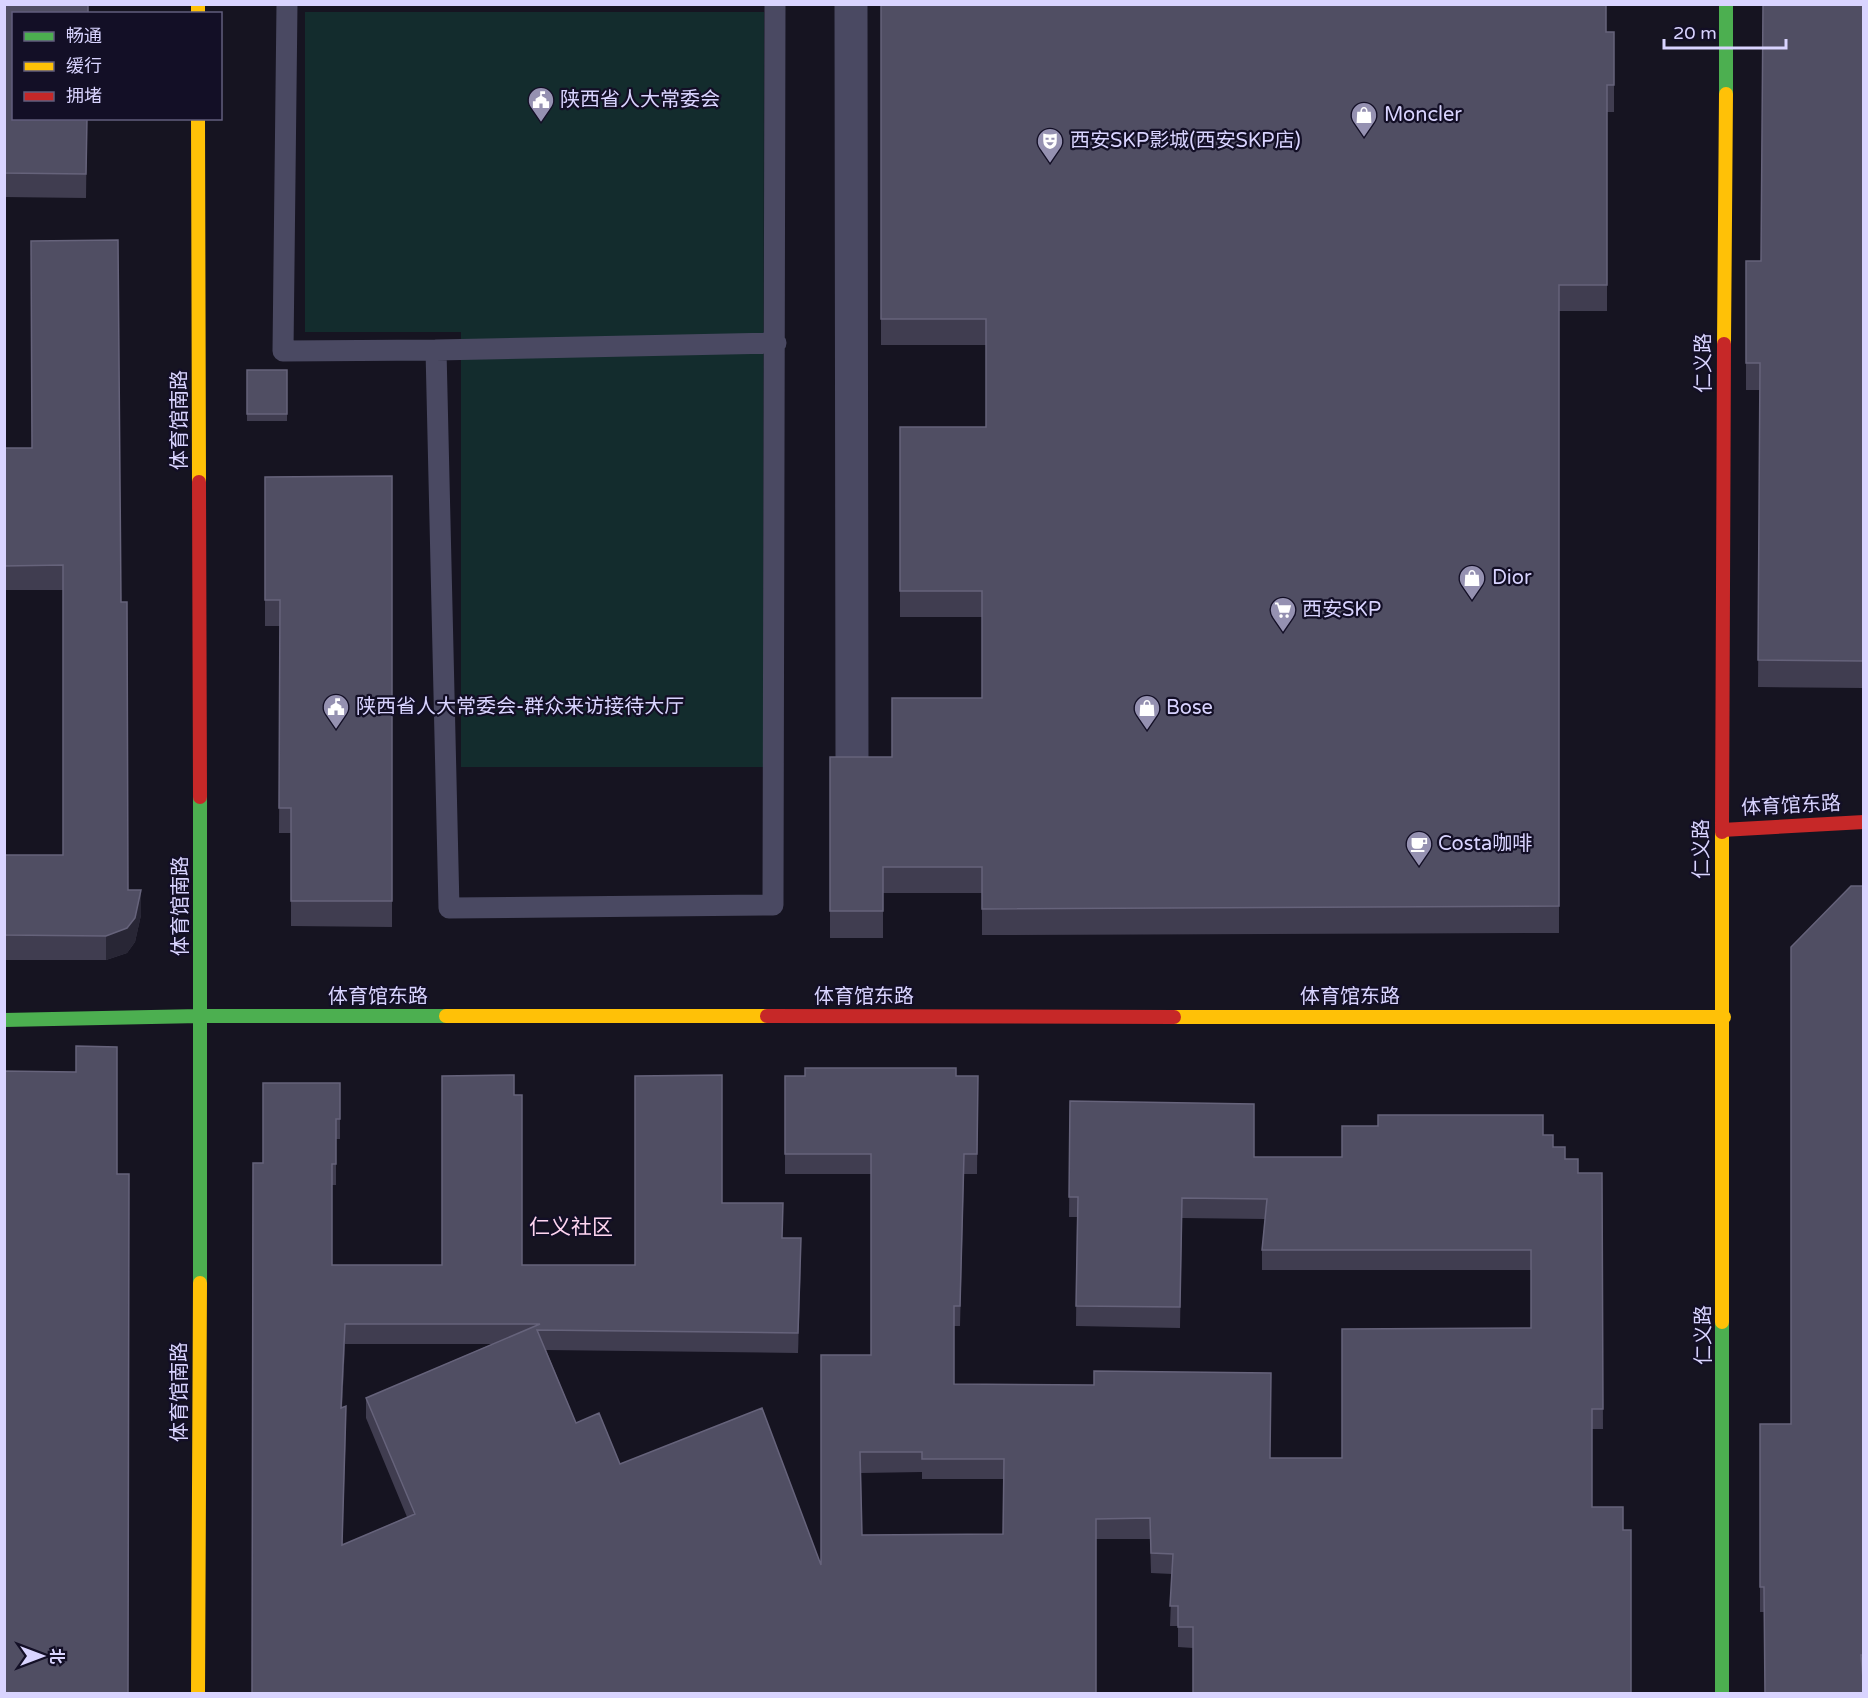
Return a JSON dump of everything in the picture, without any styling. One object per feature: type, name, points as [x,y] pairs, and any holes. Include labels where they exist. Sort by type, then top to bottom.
[{"type":"street","points":[[851,4],[852,761]]},
{"type":"street","name":"仁义路","points":[[1722,1694],[1724,1017],[1722,830],[1726,4]]},
{"type":"street","name":"体育馆南路","points":[[198,120],[200,1017],[198,1694]]},
{"type":"street","name":"体育馆东路","points":[[1722,830],[1863,822]]},
{"type":"street","name":"体育馆东路","points":[[4,1020],[200,1017],[1724,1017]]},
{"type":"lane","points":[[286,4],[283,351],[776,343]]},
{"type":"lane","points":[[436,350],[449,908],[773,905],[776,343],[773,64],[775,4]]},
{"type":"green space","points":[[305,12],[764,12],[763,767],[461,767],[461,332],[305,332]]},
{"type":"building","points":[[4,4],[88,4],[88,12],[12,12],[12,120],[87,120],[86,174],[4,173]]},
{"type":"building","name":"西安SKP","points":[[881,4],[1606,4],[1606,32],[1614,32],[1614,85],[1607,85],[1607,285],[1559,285],[1559,906],[982,909],[982,867],[883,867],[883,911],[830,911],[830,757],[892,757],[892,698],[982,698],[982,591],[900,591],[900,427],[986,427],[986,319],[881,319]]},
{"type":"building","points":[[1763,4],[1863,4],[1863,661],[1758,660],[1760,363],[1746,363],[1746,261],[1761,261]]},
{"type":"building","points":[[118,240],[121,602],[127,602],[128,890],[141,890],[135,918],[127,928],[106,936],[4,935],[4,855],[63,855],[63,565],[4,566],[4,448],[32,448],[31,241]]},
{"type":"building","points":[[247,370],[287,370],[287,414],[247,414]]},
{"type":"building","name":"陕西省人大常委会-群众来访接待大厅","points":[[392,476],[392,901],[291,901],[291,808],[279,808],[280,600],[265,600],[265,477]]},
{"type":"building","points":[[1851,886],[1863,886],[1863,1655],[1861,1655],[1863,1694],[1765,1694],[1764,1587],[1760,1587],[1760,1424],[1791,1424],[1791,947]]},
{"type":"building","points":[[76,1046],[117,1047],[117,1174],[129,1174],[128,1694],[4,1694],[4,1071],[76,1072]]},
{"type":"building","points":[[805,1068],[956,1068],[956,1076],[978,1076],[977,1154],[964,1154],[960,1306],[954,1306],[954,1384],[1094,1385],[1094,1371],[1271,1373],[1270,1458],[1342,1458],[1342,1329],[1531,1328],[1531,1250],[1262,1250],[1267,1199],[1182,1198],[1180,1307],[1076,1306],[1078,1197],[1069,1197],[1070,1101],[1254,1104],[1254,1157],[1342,1157],[1342,1126],[1378,1126],[1378,1115],[1543,1115],[1543,1135],[1553,1135],[1553,1147],[1565,1147],[1565,1159],[1578,1159],[1578,1173],[1602,1173],[1603,1409],[1592,1409],[1592,1507],[1623,1507],[1623,1530],[1631,1530],[1631,1694],[1193,1694],[1193,1627],[1178,1627],[1178,1606],[1170,1606],[1173,1554],[1151,1553],[1150,1518],[1096,1519],[1096,1694],[252,1694],[253,1163],[263,1163],[263,1083],[340,1083],[340,1119],[336,1119],[336,1164],[332,1164],[332,1265],[442,1265],[442,1076],[514,1075],[514,1095],[522,1095],[522,1265],[635,1265],[635,1076],[722,1075],[722,1203],[783,1203],[782,1238],[801,1238],[798,1333],[537,1330],[576,1423],[599,1413],[620,1464],[762,1408],[821,1565],[821,1355],[871,1355],[871,1154],[785,1154],[785,1076],[805,1076]],"holes":[[[345,1324],[540,1324],[366,1398],[415,1514],[342,1545],[346,1406],[341,1408]],[[860,1452],[922,1452],[922,1459],[1004,1459],[1003,1534],[862,1535]]]},
{"type":"traffic: fast","points":[[1726,4],[1726,94]]},
{"type":"traffic: fast","points":[[200,797],[200,1283]]},
{"type":"traffic: fast","points":[[4,1020],[200,1016],[446,1016]]},
{"type":"traffic: fast","points":[[1722,1322],[1722,1694]]},
{"type":"traffic: slow","points":[[198,4],[198,12]]},
{"type":"traffic: slow","points":[[1724,344],[1726,94]]},
{"type":"traffic: slow","points":[[198,120],[199,482]]},
{"type":"traffic: slow","points":[[1722,832],[1722,1322]]},
{"type":"traffic: slow","points":[[446,1016],[767,1016]]},
{"type":"traffic: slow","points":[[1174,1017],[1724,1017]]},
{"type":"traffic: slow","points":[[198,1694],[200,1283]]},
{"type":"traffic: jam","points":[[1722,832],[1724,344]]},
{"type":"traffic: jam","points":[[199,482],[200,797]]},
{"type":"traffic: jam","points":[[1722,830],[1864,822]]},
{"type":"traffic: jam","points":[[767,1016],[1174,1017]]},
{"type":"place","name":"陕西省人大常委会","points":[[541,123]]},
{"type":"place","name":"Moncler","points":[[1364,138]]},
{"type":"place","name":"西安SKP影城(西安SKP店)","points":[[1050,164]]},
{"type":"place","name":"Dior","points":[[1472,601]]},
{"type":"place","name":"西安SKP","points":[[1283,633]]},
{"type":"place","name":"陕西省人大常委会-群众来访接待大厅","points":[[336,730]]},
{"type":"place","name":"Bose","points":[[1147,731]]},
{"type":"place","name":"Costa咖啡","points":[[1419,867]]},
{"type":"district","name":"仁义社区","points":[[571,1227]]}]
